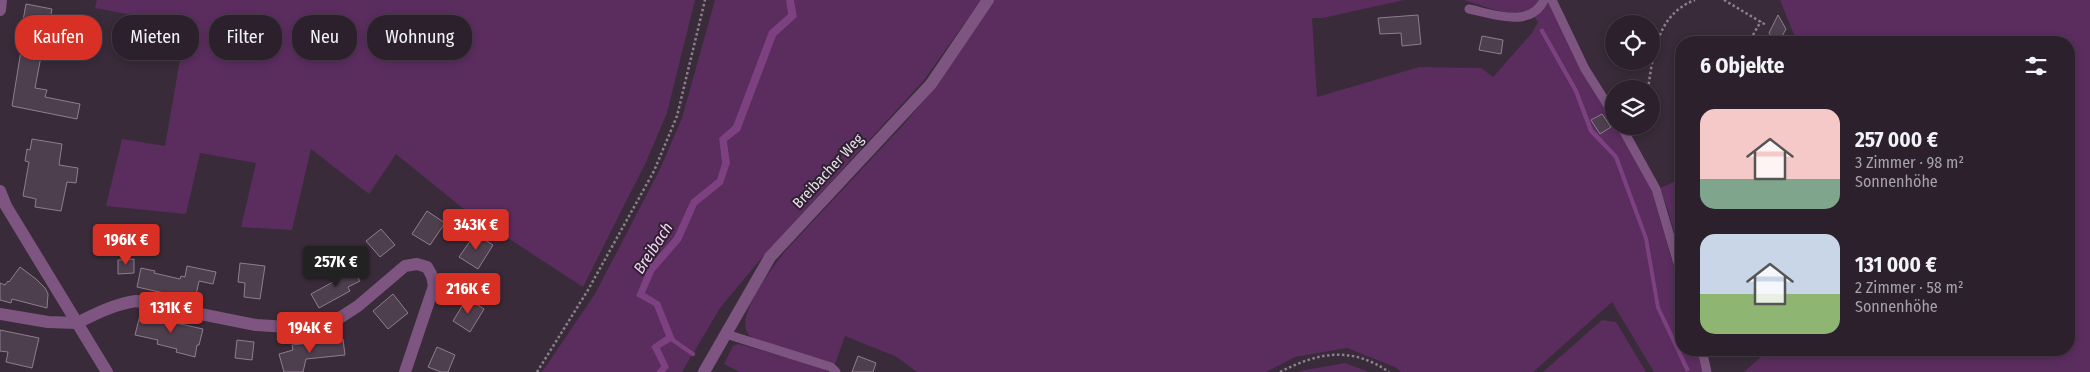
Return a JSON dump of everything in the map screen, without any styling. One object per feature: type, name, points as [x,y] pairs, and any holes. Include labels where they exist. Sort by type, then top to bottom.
[{"type":"street","points":[[0,10],[1,0]]},
{"type":"street","name":"Breibacher Weg","points":[[704,372],[770,257],[931,84],[988,0]]},
{"type":"street","points":[[0,191],[6,206],[107,372]]},
{"type":"street","points":[[0,314],[48,322],[77,324],[123,303],[136,301],[152,302],[256,325],[288,327],[322,324],[340,317],[358,306],[406,266],[417,264],[427,267],[432,276],[434,286],[405,372]]},
{"type":"lane","points":[[1469,9],[1512,18],[1530,16],[1542,5],[1544,0]]},
{"type":"lane","points":[[1552,0],[1586,69],[1605,100]]},
{"type":"lane","points":[[1626,135],[1656,189],[1675,254]]},
{"type":"lane","points":[[726,334],[831,367],[836,372]]},
{"type":"lane","points":[[1704,356],[1708,372]]},
{"type":"path","points":[[537,372],[588,290],[654,171],[677,116],[705,0]]},
{"type":"path","points":[[1650,80],[1658,37],[1676,11],[1685,4],[1695,0]]},
{"type":"path","points":[[1724,0],[1766,24]]},
{"type":"path","points":[[1753,35],[1761,21]]},
{"type":"path","points":[[1280,372],[1298,362],[1326,355],[1349,354],[1376,363],[1389,372]]},
{"type":"shaded area","points":[[97,0],[695,0],[667,113],[646,162],[583,287],[465,210],[396,154],[369,194],[311,149],[292,230],[241,227],[256,163],[200,153],[186,214],[106,206],[122,139],[165,146],[180,60],[199,60],[199,15],[132,15],[95,8]]},
{"type":"shaded area","points":[[715,0],[786,0],[788,14],[769,31],[733,127],[719,138],[722,163],[717,179],[691,200],[674,237],[648,267],[636,296],[654,306],[667,336],[651,346],[661,366],[656,372],[542,372],[595,294],[660,169],[682,118]]},
{"type":"shaded area","points":[[786,0],[794,0],[797,17],[776,36],[740,131],[727,141],[730,163],[723,184],[697,205],[681,241],[654,272],[645,293],[660,302],[675,339],[660,348],[669,367],[665,372],[656,372],[661,366],[651,346],[666,336],[654,306],[636,296],[648,267],[674,237],[691,200],[717,179],[722,163],[719,138],[733,126],[769,31],[788,14]]},
{"type":"shaded area","points":[[794,0],[981,0],[924,80],[759,261],[720,308],[694,352],[675,339],[660,302],[644,293],[654,272],[681,241],[697,205],[723,184],[730,163],[727,141],[740,131],[776,36],[797,17]]},
{"type":"shaded area","points":[[994,0],[1404,0],[1323,18],[1312,18],[1317,97],[1419,67],[1481,68],[1493,77],[1532,33],[1538,22],[1530,10],[1524,13],[1507,13],[1464,0],[1549,0],[1590,83],[1605,107],[1605,135],[1622,135],[1651,188],[1675,271],[1675,338],[1660,307],[1648,238],[1618,156],[1593,129],[1578,90],[1543,28],[1539,30],[1574,92],[1589,132],[1614,158],[1644,239],[1656,308],[1675,348],[1675,356],[1679,356],[1686,371],[1690,370],[1683,356],[1700,356],[1704,372],[1654,372],[1612,302],[1533,372],[1401,372],[1397,368],[1347,348],[1295,357],[1266,372],[917,372],[897,357],[845,336],[835,364],[761,342],[748,334],[746,330],[745,321],[753,299],[775,264],[905,123],[935,87]]},
{"type":"shaded area","points":[[1780,0],[2090,0],[2090,372],[1744,372],[1762,356],[2075,356],[2075,36],[1795,36]]},
{"type":"shaded area","points":[[1543,28],[1578,90],[1593,129],[1618,156],[1648,238],[1660,307],[1675,338],[1675,349],[1656,308],[1644,239],[1614,158],[1589,132],[1574,92],[1539,30]]},
{"type":"shaded area","points":[[1675,182],[1675,235],[1668,210],[1660,188]]},
{"type":"shaded area","points":[[1602,320],[1616,322],[1646,372],[1543,372]]},
{"type":"shaded area","points":[[671,341],[692,355],[682,372],[665,372],[669,367],[660,348]]},
{"type":"shaded area","points":[[738,344],[820,366],[828,372],[740,372],[724,364],[733,346]]},
{"type":"shaded area","points":[[1678,356],[1683,356],[1690,370],[1686,372]]},
{"type":"shaded area","points":[[1345,363],[1369,372],[1299,372],[1300,371]]},
{"type":"building","points":[[26,4],[52,9],[51,15],[24,15]]},
{"type":"building","points":[[1418,15],[1421,44],[1402,46],[1401,33],[1380,34],[1378,18]]},
{"type":"building","points":[[1778,15],[1786,29],[1782,36],[1771,36],[1769,33]]},
{"type":"building","points":[[1482,36],[1503,40],[1501,54],[1479,50]]},
{"type":"building","points":[[19,60],[40,60],[35,88],[47,90],[45,97],[80,104],[77,119],[12,106]]},
{"type":"building","points":[[1602,114],[1605,118],[1605,131],[1600,134],[1591,120]]},
{"type":"building","points":[[32,139],[62,144],[59,165],[78,168],[76,183],[67,182],[61,211],[35,207],[36,199],[23,196],[29,162],[25,161],[27,149],[30,150]]},
{"type":"building","points":[[427,211],[445,223],[430,245],[412,234]]},
{"type":"building","points":[[381,229],[395,245],[380,257],[366,241]]},
{"type":"building","points":[[475,234],[493,245],[478,269],[459,257]]},
{"type":"building","points":[[134,259],[134,273],[118,274],[118,260]]},
{"type":"building","points":[[240,263],[265,266],[260,299],[244,297],[245,283],[238,282]]},
{"type":"building","points":[[187,266],[216,272],[213,284],[199,281],[195,300],[137,287],[141,268],[180,279],[181,276],[185,277]]},
{"type":"building","points":[[20,267],[45,288],[48,294],[47,308],[12,299],[11,303],[0,300],[0,283],[5,285],[9,282]]},
{"type":"building","points":[[352,267],[360,281],[348,287],[350,291],[319,308],[311,294],[342,277],[340,274]]},
{"type":"building","points":[[393,294],[408,313],[388,329],[373,311]]},
{"type":"building","points":[[467,298],[484,309],[470,332],[453,321]]},
{"type":"building","points":[[140,315],[203,329],[195,357],[176,352],[177,349],[157,344],[158,340],[135,335]]},
{"type":"building","points":[[0,330],[39,338],[32,368],[6,362],[8,352],[0,351]]},
{"type":"building","points":[[343,339],[345,355],[306,359],[303,372],[284,372],[279,354],[293,350],[292,345]]},
{"type":"building","points":[[237,340],[254,342],[252,360],[235,358]]},
{"type":"building","points":[[437,347],[455,355],[448,372],[441,372],[428,367]]},
{"type":"building","points":[[858,356],[876,363],[873,372],[852,372]]},
{"type":"waterway","points":[[670,338],[693,354]]},
{"type":"water label","name":"Breibach","points":[[653,248]]}]
